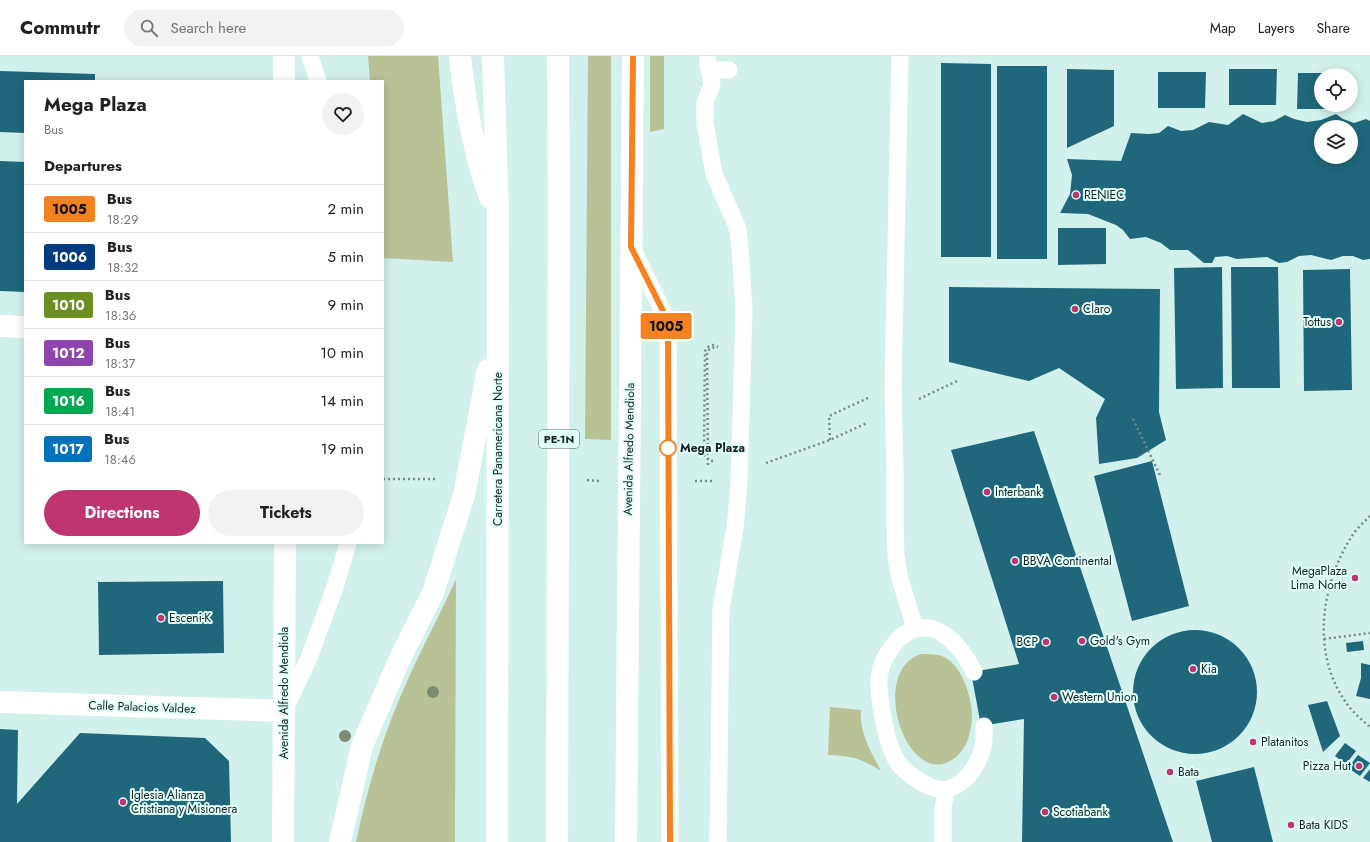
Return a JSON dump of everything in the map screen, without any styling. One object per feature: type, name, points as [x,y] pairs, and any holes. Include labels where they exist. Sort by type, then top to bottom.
[{"type":"main road","points":[[284,56],[284,80]]},
{"type":"main road","points":[[460,56],[467,109],[476,149],[486,184],[498,217]]},
{"type":"main road","name":"Carretera Panamericana Norte","points":[[493,56],[498,217],[497,842]]},
{"type":"main road","name":"PE-1N","points":[[558,56],[559,835]]},
{"type":"main road","name":"Avenida Alfredo Mendiola","points":[[626,842],[633,56]]},
{"type":"main road","points":[[340,842],[362,746],[401,656],[433,593],[464,495],[498,318]]},
{"type":"main road","points":[[0,326],[24,327]]},
{"type":"main road","name":"Avenida Alfredo Mendiola","points":[[283,842],[285,544]]},
{"type":"main road","name":"Calle Palacios Valdez","points":[[0,702],[284,712]]},
{"type":"lane","points":[[310,56],[318,80]]},
{"type":"lane","points":[[900,56],[893,386],[895,525],[896,556],[900,579],[915,628]]},
{"type":"lane","points":[[718,842],[721,609],[735,528],[739,483],[744,309],[738,229],[714,174],[705,123],[705,102],[712,85],[708,63],[729,70]]},
{"type":"lane","points":[[631,247],[663,311],[668,336],[670,842]]},
{"type":"lane","points":[[284,712],[309,658],[336,584],[348,544]]},
{"type":"lane","points":[[974,672],[966,657],[956,644],[941,633],[923,627],[909,630],[889,649],[879,677],[881,706],[887,739],[898,765],[911,777],[938,790],[946,790],[955,787],[964,780],[979,760],[984,743],[984,726]]},
{"type":"lane","points":[[943,842],[943,810],[946,790]]},
{"type":"path","points":[[915,400],[957,381]]},
{"type":"path","points":[[830,440],[829,416],[893,386]]},
{"type":"path","points":[[1132,419],[1160,475]]},
{"type":"path","points":[[765,464],[830,440],[872,420]]},
{"type":"path","points":[[1370,516],[1352,535],[1339,559],[1331,580],[1326,602],[1324,639],[1330,672],[1337,689],[1345,702],[1370,727]]},
{"type":"path","points":[[1324,639],[1370,633]]},
{"type":"green space","points":[[368,56],[438,56],[453,262],[384,258],[384,80],[370,80]]},
{"type":"green space","points":[[588,56],[611,56],[611,440],[585,439]]},
{"type":"green space","points":[[650,56],[664,56],[664,129],[650,132]]},
{"type":"green space","points":[[456,579],[455,842],[356,842],[365,802],[383,743],[397,705],[411,672]]},
{"type":"green space","points":[[921,654],[934,654],[949,660],[964,680],[970,697],[972,719],[967,742],[956,757],[939,765],[923,760],[910,746],[900,727],[896,705],[897,683],[905,665]]},
{"type":"green space","points":[[830,707],[861,710],[864,734],[881,771],[856,758],[828,755]]},
{"type":"building","points":[[941,63],[991,64],[991,257],[941,257]]},
{"type":"building","points":[[997,66],[1047,66],[1047,259],[997,259]]},
{"type":"building","points":[[1067,69],[1114,70],[1114,126],[1067,148]]},
{"type":"building","points":[[1229,69],[1277,69],[1276,105],[1229,105]]},
{"type":"building","points":[[0,71],[95,74],[95,80],[24,80],[24,133],[0,132]]},
{"type":"building","points":[[1158,72],[1206,72],[1205,108],[1158,108]]},
{"type":"building","points":[[1298,73],[1314,73],[1314,109],[1297,109]]},
{"type":"building","points":[[1243,114],[1262,123],[1274,121],[1285,115],[1307,122],[1314,121],[1314,164],[1358,164],[1358,122],[1366,119],[1370,121],[1370,259],[1363,260],[1353,256],[1343,256],[1331,260],[1311,255],[1299,256],[1287,262],[1279,263],[1267,257],[1237,259],[1227,256],[1215,257],[1212,263],[1204,263],[1188,250],[1170,250],[1161,243],[1146,237],[1130,239],[1123,230],[1116,225],[1088,214],[1060,213],[1070,194],[1072,175],[1067,159],[1121,161],[1131,133],[1159,133],[1168,126],[1181,131],[1193,130],[1209,122],[1228,125]]},
{"type":"building","points":[[1336,114],[1346,120],[1321,120]]},
{"type":"building","points":[[0,161],[24,162],[24,292],[0,291]]},
{"type":"building","points":[[1058,228],[1106,228],[1106,264],[1058,265]]},
{"type":"building","points":[[1222,267],[1223,388],[1176,389],[1174,268]]},
{"type":"building","points":[[1231,267],[1278,267],[1280,388],[1232,388]]},
{"type":"building","points":[[1350,269],[1352,390],[1304,391],[1303,270]]},
{"type":"building","points":[[949,287],[1160,289],[1159,412],[1166,440],[1137,458],[1099,464],[1096,418],[1105,399],[1059,368],[1029,381],[949,362]]},
{"type":"building","points":[[1034,431],[1173,842],[1022,842],[1024,719],[981,726],[971,672],[1019,664],[951,450]]},
{"type":"building","points":[[1152,461],[1189,606],[1132,621],[1094,476]]},
{"type":"building","name":"Esceni-K","points":[[223,581],[224,653],[99,655],[98,582]]},
{"type":"building","points":[[1201,630],[1219,634],[1230,640],[1243,652],[1253,668],[1257,692],[1253,716],[1247,727],[1235,740],[1213,752],[1189,754],[1171,750],[1160,744],[1147,732],[1135,710],[1133,686],[1137,668],[1143,657],[1155,644],[1177,632]]},
{"type":"building","points":[[1363,641],[1364,650],[1347,652],[1346,643]]},
{"type":"building","points":[[1361,663],[1370,665],[1370,699],[1356,696],[1361,678]]},
{"type":"building","points":[[1327,701],[1340,736],[1323,752],[1308,705]]},
{"type":"building","name":"Iglesia Alianza Cristiana y Misionera","points":[[0,729],[18,730],[17,804],[80,733],[205,738],[229,761],[231,842],[0,842]]},
{"type":"building","points":[[1345,743],[1356,751],[1346,764],[1335,756]]},
{"type":"building","points":[[1358,755],[1370,763],[1360,776],[1348,768]]},
{"type":"building","points":[[1254,767],[1273,842],[1212,842],[1196,781]]},
{"type":"building","points":[[1370,769],[1370,782],[1363,778]]},
{"type":"bus line","name":"1005","points":[[633,56],[631,247],[663,311],[668,336],[670,842]]},
{"type":"place","name":"RENIEC","points":[[1076,195]]},
{"type":"place","name":"Claro","points":[[1075,309]]},
{"type":"place","name":"Tottus","points":[[1339,322]]},
{"type":"place","name":"Mega Plaza","points":[[668,448]]},
{"type":"place","name":"Interbank","points":[[987,492]]},
{"type":"place","name":"BBVA Continental","points":[[1015,561]]},
{"type":"place","name":"MegaPlaza Lima Norte","points":[[1355,578]]},
{"type":"place","name":"Esceni-K","points":[[161,618]]},
{"type":"place","name":"Gold's Gym","points":[[1082,641]]},
{"type":"place","name":"BCP","points":[[1046,642]]},
{"type":"place","name":"Kia","points":[[1193,669]]},
{"type":"place","name":"Western Union","points":[[1054,697]]},
{"type":"place","name":"Platanitos","points":[[1253,742]]},
{"type":"place","name":"Pizza Hut","points":[[1359,766]]},
{"type":"place","name":"Bata","points":[[1170,772]]},
{"type":"place","name":"Iglesia Alianza Cristiana y Misionera","points":[[123,802]]},
{"type":"place","name":"Scotiabank","points":[[1045,812]]},
{"type":"place","name":"Bata KIDS","points":[[1291,825]]}]
